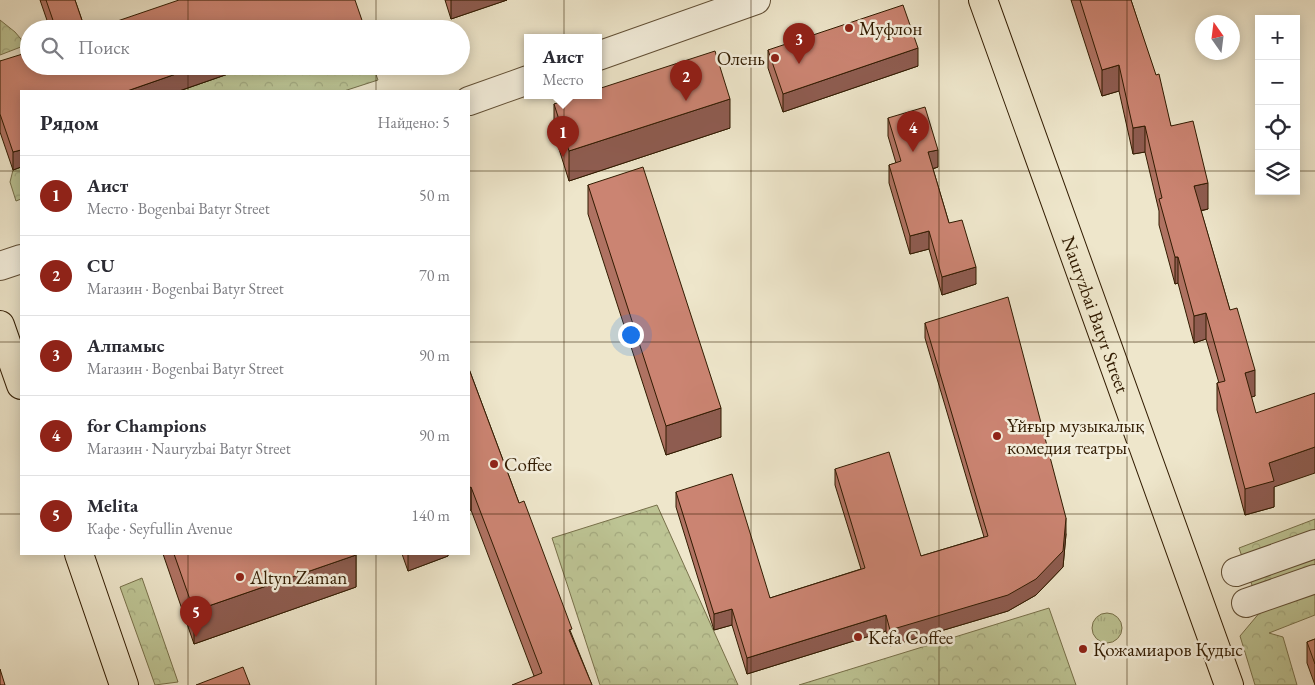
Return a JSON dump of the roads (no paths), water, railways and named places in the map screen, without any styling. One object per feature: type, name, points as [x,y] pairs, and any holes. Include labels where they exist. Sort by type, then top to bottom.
[{"type":"main road","name":"Nauryzbai Batyr Street","points":[[983,0],[1229,685]]},
{"type":"main road","points":[[0,325],[20,382]]},
{"type":"main road","points":[[79,555],[124,685]]},
{"type":"street","points":[[602,55],[756,0]]},
{"type":"street","points":[[470,101],[524,81]]},
{"type":"street","points":[[0,266],[20,259]]},
{"type":"street","points":[[1236,572],[1315,544]]},
{"type":"street","points":[[1246,603],[1315,579]]},
{"type":"place","name":"Муфлон","points":[[849,28]]},
{"type":"place","name":"Олень","points":[[775,58]]},
{"type":"place","name":"Алпамыс","points":[[799,64]]},
{"type":"place","name":"CU","points":[[686,101]]},
{"type":"place","name":"for Champions","points":[[913,152]]},
{"type":"place","name":"Аист","points":[[563,157]]},
{"type":"place","name":"Ұйғыр музыкалық комедия театры","points":[[997,436]]},
{"type":"place","name":"Coffee","points":[[494,464]]},
{"type":"place","name":"Altyn Zaman","points":[[240,577]]},
{"type":"place","name":"Melita","points":[[196,637]]},
{"type":"place","name":"Kefa Coffee","points":[[858,637]]},
{"type":"place","name":"Қожамиаров Қудыс","points":[[1083,649]]}]
